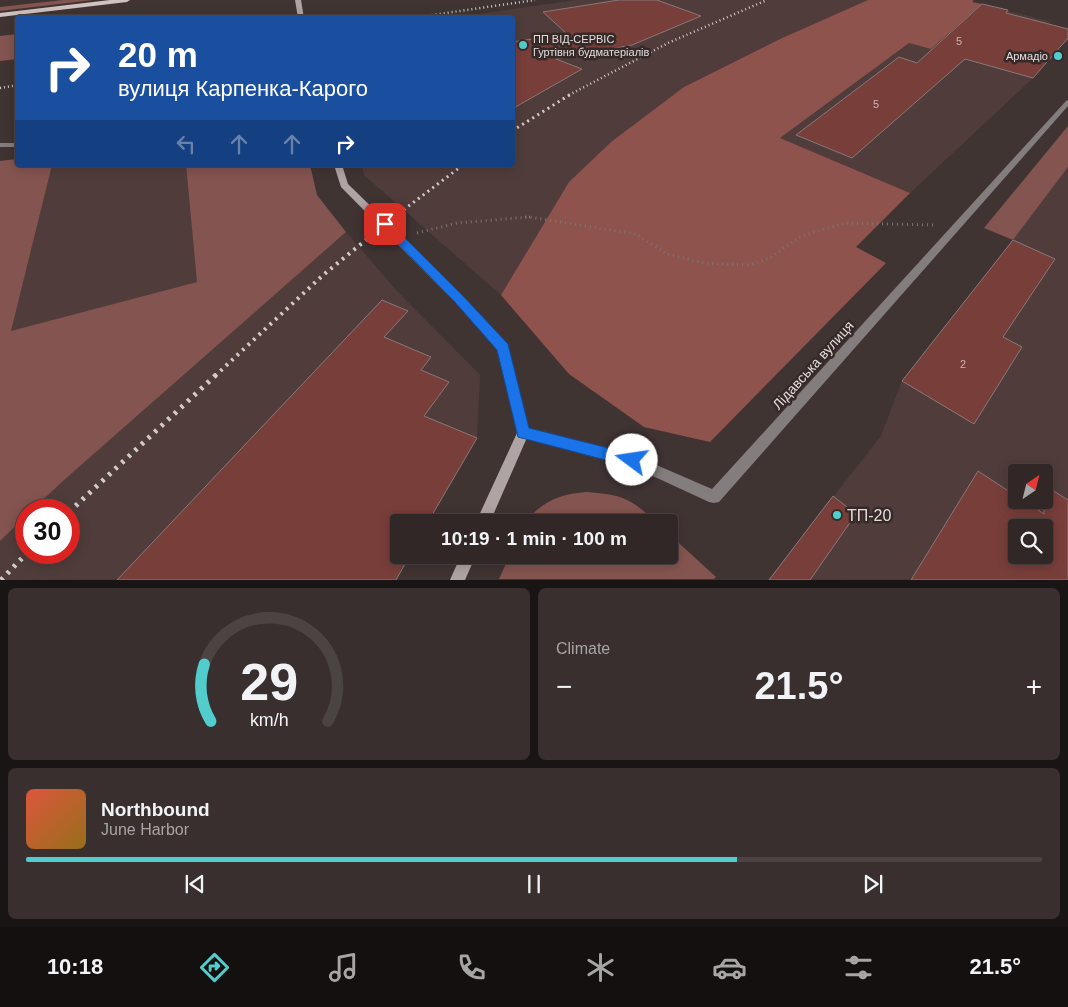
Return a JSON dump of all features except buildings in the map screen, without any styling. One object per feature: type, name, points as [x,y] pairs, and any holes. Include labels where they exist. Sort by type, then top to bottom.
[{"type":"main road","points":[[0,15],[127,0]]},
{"type":"main road","points":[[298,0],[300,15]]},
{"type":"main road","points":[[339,167],[344,185],[459,299],[503,348],[523,433],[487,514]]},
{"type":"main road","points":[[457,580],[465,564]]},
{"type":"street","name":"Лідавська вулиця","points":[[523,433],[632,460],[714,497],[1068,102]]},
{"type":"street","points":[[0,145],[15,145]]},
{"type":"path","points":[[397,237],[457,224],[529,217],[636,234],[668,254],[704,263],[747,265],[771,258],[799,238],[845,223],[958,225]]},
{"type":"shaded area","points":[[63,0],[93,0],[0,11],[0,7]]},
{"type":"shaded area","points":[[576,0],[868,0],[780,39],[684,87],[611,142],[569,182],[501,295],[364,175],[362,167],[515,167],[515,15],[472,15]]},
{"type":"shaded area","points":[[868,0],[974,0],[972,2],[982,4],[931,49],[909,43],[780,138],[910,193],[856,247],[886,263],[710,442],[644,427],[569,374],[501,295],[569,182],[611,142],[684,87],[780,39]]},
{"type":"shaded area","points":[[982,4],[1051,22],[1049,24],[1068,29],[1068,42],[1063,44],[1033,78],[910,193],[780,138],[909,43],[932,49]]},
{"type":"shaded area","points":[[15,34],[15,59],[0,61],[0,36]]},
{"type":"shaded area","points":[[1068,126],[1068,167],[1013,240],[984,228]]},
{"type":"shaded area","points":[[15,159],[15,167],[52,167],[11,331],[197,282],[186,167],[310,167],[317,195],[346,232],[44,499],[15,499],[15,527],[0,541],[0,161]]},
{"type":"shaded area","points":[[51,167],[186,167],[197,282],[10,332]]},
{"type":"shaded area","points":[[1068,167],[1068,579],[768,580],[881,436],[902,381]]},
{"type":"shaded area","points":[[346,232],[396,290],[480,375],[477,438],[433,514],[390,514],[390,564],[405,564],[396,579],[0,580],[0,541],[15,527],[15,564],[80,564],[80,499],[44,499]]},
{"type":"shaded area","points":[[587,492],[618,496],[632,503],[646,514],[533,514],[552,500]]},
{"type":"shaded area","points":[[678,542],[716,577],[714,579],[499,579],[506,564],[678,564]]},
{"type":"railway","points":[[432,15],[535,0]]},
{"type":"railway","points":[[569,95],[668,43],[767,0]]},
{"type":"railway","points":[[0,88],[15,86]]},
{"type":"railway","points":[[515,129],[571,94]]},
{"type":"railway","points":[[394,217],[460,167]]},
{"type":"railway","points":[[215,376],[322,276],[395,216]]},
{"type":"railway","points":[[80,502],[217,374]]},
{"type":"railway","points":[[1,580],[16,564]]},
{"type":"place","name":"ПП ВІД-СЕРВІС Гуртівня будматеріалів","points":[[523,45]]},
{"type":"place","name":"Армадіо","points":[[1058,56]]},
{"type":"place","name":"ТП-20","points":[[837,515]]},
{"type":"route","points":[[385,224],[459,299],[503,348],[523,433],[632,460]]}]
